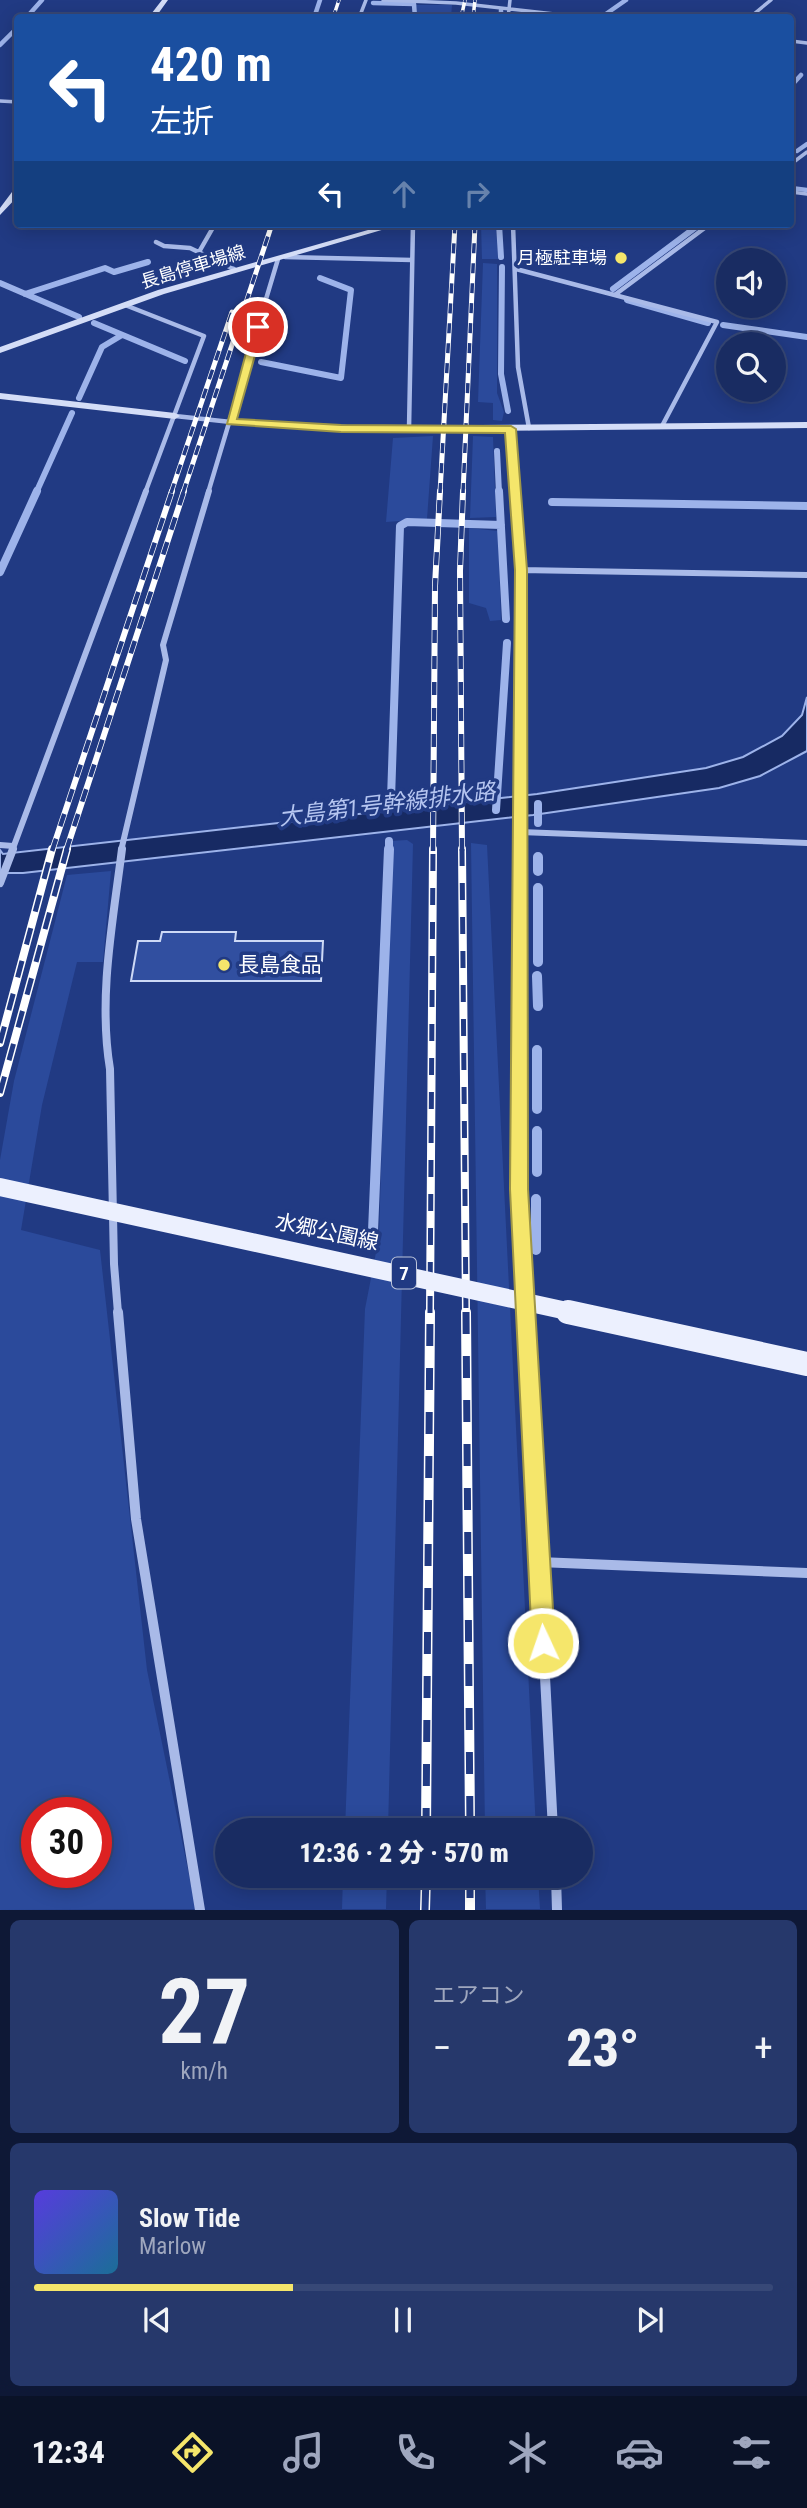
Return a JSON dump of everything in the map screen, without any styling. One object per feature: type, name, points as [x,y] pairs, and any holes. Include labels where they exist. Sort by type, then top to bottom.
[{"type":"main road","name":"水郷公園線","points":[[0,1187],[807,1364]]},
{"type":"street","points":[[154,14],[165,0]]},
{"type":"street","points":[[383,0],[557,14]]},
{"type":"street","points":[[508,14],[510,0]]},
{"type":"street","points":[[754,14],[771,0]]},
{"type":"street","points":[[0,213],[14,195]]},
{"type":"street","points":[[199,252],[213,228]]},
{"type":"street","name":"長島停車場線","points":[[0,350],[125,305],[234,270],[384,228]]},
{"type":"street","points":[[409,429],[413,228]]},
{"type":"street","points":[[513,228],[517,367],[528,428]]},
{"type":"street","points":[[616,295],[705,228]]},
{"type":"street","points":[[156,242],[199,252],[234,270]]},
{"type":"street","points":[[201,1909],[136,1519],[114,1264],[110,1069],[105,1039],[108,965],[122,868],[123,838],[166,660],[163,645],[282,258],[412,260]]},
{"type":"street","points":[[516,269],[717,322],[662,426]]},
{"type":"street","points":[[0,882],[204,337],[125,305]]},
{"type":"street","points":[[0,396],[231,422],[409,429],[807,425]]},
{"type":"street","points":[[511,429],[521,570],[519,1189],[552,1818]]},
{"type":"street","points":[[521,570],[807,575]]},
{"type":"street","points":[[520,832],[807,843]]},
{"type":"street","points":[[0,845],[12,849]]},
{"type":"street","points":[[539,1562],[807,1573]]},
{"type":"street","points":[[556,1888],[557,1909]]},
{"type":"shaded area","points":[[415,5],[452,5],[451,14],[416,14]]},
{"type":"shaded area","points":[[481,228],[496,228],[498,259],[482,259]]},
{"type":"shaded area","points":[[483,263],[497,264],[497,393],[504,412],[502,421],[493,420],[493,403],[478,402]]},
{"type":"shaded area","points":[[433,436],[427,519],[386,522],[393,438]]},
{"type":"shaded area","points":[[473,436],[493,437],[496,517],[470,518]]},
{"type":"shaded area","points":[[469,528],[498,531],[501,620],[490,621],[486,608],[469,603]]},
{"type":"shaded area","points":[[807,697],[807,751],[760,776],[719,788],[533,815],[23,873],[0,873],[0,850],[3,854],[537,794],[706,768],[743,757],[782,736],[802,715]]},
{"type":"shaded area","points":[[407,840],[413,844],[388,1818],[345,1818],[365,1309],[379,1237],[391,841]]},
{"type":"shaded area","points":[[471,843],[487,845],[535,1818],[485,1818]]},
{"type":"shaded area","points":[[111,871],[103,962],[77,962],[42,1105],[21,1230],[100,1250],[147,1670],[196,1909],[0,1910],[0,1160],[14,1081],[67,875]]},
{"type":"shaded area","points":[[343,1888],[387,1888],[386,1909],[342,1909]]},
{"type":"shaded area","points":[[485,1888],[539,1888],[540,1909],[486,1909]]},
{"type":"building","name":"長島食品","points":[[162,932],[236,932],[235,941],[323,941],[321,981],[131,981],[138,941],[160,941]]},
{"type":"waterway","points":[[30,14],[42,0]]},
{"type":"waterway","points":[[315,14],[320,0]]},
{"type":"waterway","points":[[606,14],[626,0]]},
{"type":"waterway","points":[[373,3],[414,4],[415,14]]},
{"type":"waterway","points":[[0,45],[14,31]]},
{"type":"waterway","points":[[794,83],[801,75]]},
{"type":"waterway","points":[[797,151],[807,144]]},
{"type":"waterway","points":[[794,188],[807,190]]},
{"type":"waterway","points":[[499,228],[501,257]]},
{"type":"waterway","points":[[613,289],[695,228]]},
{"type":"waterway","points":[[25,294],[105,268],[114,272],[148,262]]},
{"type":"waterway","points":[[502,267],[501,374],[508,411]]},
{"type":"waterway","points":[[261,362],[341,378],[351,290],[320,278]]},
{"type":"waterway","points":[[0,283],[25,294]]},
{"type":"waterway","points":[[25,294],[79,317]]},
{"type":"waterway","points":[[627,300],[708,323]]},
{"type":"waterway","points":[[94,323],[185,361]]},
{"type":"waterway","points":[[723,325],[807,337]]},
{"type":"waterway","points":[[79,398],[102,347],[122,335]]},
{"type":"waterway","points":[[36,493],[72,413]]},
{"type":"waterway","points":[[497,451],[499,493]]},
{"type":"waterway","points":[[0,572],[37,491]]},
{"type":"waterway","points":[[499,491],[501,525]]},
{"type":"waterway","points":[[552,502],[807,506]]},
{"type":"waterway","name":"大島第1号幹線排水路","points":[[391,799],[400,526],[407,522],[501,525]]},
{"type":"waterway","points":[[501,525],[506,619]]},
{"type":"waterway","name":"大島第1号幹線排水路","points":[[496,810],[507,643]]},
{"type":"waterway","points":[[538,804],[538,823]]},
{"type":"waterway","points":[[389,841],[389,849]]},
{"type":"waterway","points":[[373,1231],[389,849]]},
{"type":"waterway","points":[[538,857],[538,871]]},
{"type":"waterway","points":[[538,888],[538,962]]},
{"type":"waterway","points":[[537,976],[538,1006]]},
{"type":"waterway","points":[[537,1050],[537,1109]]},
{"type":"waterway","points":[[537,1131],[537,1172]]},
{"type":"waterway","points":[[536,1199],[536,1250]]},
{"type":"railway","points":[[334,14],[339,0]]},
{"type":"railway","points":[[462,14],[465,0]]},
{"type":"railway","points":[[473,14],[475,0]]},
{"type":"railway","points":[[183,493],[271,228]]},
{"type":"railway","points":[[440,493],[455,228]]},
{"type":"railway","points":[[463,493],[475,228]]},
{"type":"railway","points":[[171,493],[232,312]]},
{"type":"railway","points":[[52,851],[172,491]]},
{"type":"railway","points":[[66,851],[184,491]]},
{"type":"railway","points":[[433,851],[435,586],[440,491]]},
{"type":"railway","points":[[462,851],[460,571],[463,491]]},
{"type":"railway","points":[[0,1043],[52,849]]},
{"type":"railway","points":[[0,1093],[67,849]]},
{"type":"railway","points":[[430,1313],[433,849]]},
{"type":"railway","points":[[462,849],[466,1313]]},
{"type":"railway","points":[[426,1818],[430,1312]]},
{"type":"railway","points":[[466,1312],[470,1818]]},
{"type":"railway","points":[[425,1910],[426,1888]]},
{"type":"railway","points":[[470,1888],[470,1910]]},
{"type":"place","name":"月極駐車場","points":[[621,258]]},
{"type":"place","name":"長島食品","points":[[224,965]]},
{"type":"route","points":[[258,327],[231,422],[315,428],[511,429],[521,570],[519,1189],[543,1643]]}]
